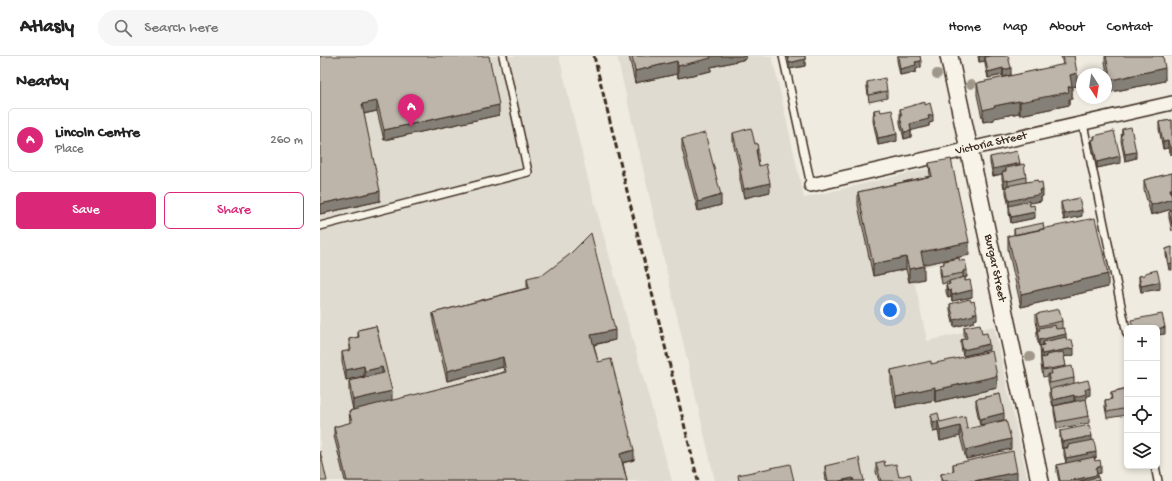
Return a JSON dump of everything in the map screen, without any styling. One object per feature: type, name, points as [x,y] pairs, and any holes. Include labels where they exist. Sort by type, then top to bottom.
[{"type":"street","name":"Burgar Street","points":[[949,56],[1040,481]]},
{"type":"street","name":"Victoria Street","points":[[811,184],[1172,103]]},
{"type":"lane","points":[[320,226],[528,172],[503,56]]},
{"type":"lane","points":[[782,56],[811,184]]},
{"type":"lane","points":[[1083,124],[1125,325]]},
{"type":"lane","points":[[1156,469],[1158,481]]},
{"type":"shaded area","points":[[320,56],[559,56],[588,179],[672,481],[320,481]]},
{"type":"shaded area","points":[[617,56],[772,56],[804,198],[952,163],[972,256],[912,270],[927,341],[994,326],[1028,481],[715,481]]},
{"type":"building","points":[[320,56],[489,56],[499,105],[384,130],[377,101],[362,104],[380,191],[320,204]]},
{"type":"building","points":[[632,56],[710,56],[711,58],[678,66],[677,61],[635,71]]},
{"type":"building","points":[[788,56],[805,56],[805,59],[789,63]]},
{"type":"building","points":[[898,56],[920,56],[921,61],[915,62],[916,65],[900,69]]},
{"type":"building","points":[[1008,56],[1011,68],[1003,70],[1003,68],[988,72],[985,57]]},
{"type":"building","points":[[1063,56],[1074,56],[1076,73],[1070,75],[1072,86],[1068,87],[1069,92],[994,106],[983,110],[977,83],[1065,64]]},
{"type":"building","points":[[1106,56],[1163,56],[1165,68],[1112,80],[1112,68],[1108,68]]},
{"type":"building","points":[[885,78],[887,91],[869,95],[867,82]]},
{"type":"building","points":[[925,102],[925,105],[930,103],[933,115],[928,116],[929,119],[910,124],[911,131],[904,132],[900,117],[902,116],[900,109]]},
{"type":"building","points":[[880,109],[881,112],[892,110],[897,134],[878,138],[873,115],[875,114],[874,110]]},
{"type":"building","points":[[1172,120],[1172,147],[1170,148],[1168,141],[1163,142],[1159,122]]},
{"type":"building","points":[[1131,127],[1136,152],[1125,154],[1121,134],[1123,134],[1122,129]]},
{"type":"building","points":[[751,128],[755,144],[757,143],[758,149],[756,150],[759,166],[766,164],[770,183],[744,189],[740,170],[742,170],[733,133]]},
{"type":"building","points":[[1114,131],[1120,156],[1097,162],[1092,140],[1095,139],[1094,136]]},
{"type":"building","points":[[705,133],[721,195],[698,202],[682,139]]},
{"type":"building","points":[[1017,151],[1020,163],[993,169],[990,157]]},
{"type":"building","points":[[951,159],[969,242],[921,252],[924,266],[909,269],[906,257],[873,264],[858,192],[932,176],[929,163]]},
{"type":"building","points":[[1024,164],[1026,177],[1004,181],[1002,172],[1006,171],[1006,168]]},
{"type":"building","points":[[1172,173],[1172,189],[1170,189],[1172,199],[1151,205],[1144,180]]},
{"type":"building","points":[[1037,180],[1038,183],[1042,182],[1043,190],[1040,190],[1041,194],[1009,201],[1006,186]]},
{"type":"building","points":[[1079,198],[1082,210],[1064,214],[1061,202]]},
{"type":"building","points":[[1029,201],[1030,206],[1034,205],[1035,212],[1011,217],[1009,206]]},
{"type":"building","points":[[1172,211],[1172,224],[1169,212]]},
{"type":"building","points":[[1095,218],[1108,274],[1021,294],[1008,236]]},
{"type":"building","points":[[1043,223],[1044,229],[1015,235],[1014,229]]},
{"type":"building","points":[[591,233],[615,330],[591,335],[598,362],[611,359],[634,450],[620,454],[627,481],[347,481],[334,427],[352,422],[349,411],[506,372],[503,357],[447,371],[433,313],[529,288],[527,278],[544,274],[569,255]]},
{"type":"building","points":[[1172,247],[1172,263],[1169,264],[1166,249]]},
{"type":"building","points":[[959,258],[960,261],[965,260],[967,270],[963,271],[963,273],[942,277],[940,265],[944,264],[944,261]]},
{"type":"building","points":[[1157,270],[1160,282],[1141,286],[1139,276]]},
{"type":"building","points":[[965,277],[965,281],[970,280],[972,290],[952,295],[951,290],[948,291],[946,285],[950,284],[949,281]]},
{"type":"building","points":[[970,299],[971,302],[974,301],[977,313],[954,320],[950,304]]},
{"type":"building","points":[[1059,309],[1062,321],[1039,326],[1036,314]]},
{"type":"building","points":[[1162,314],[1165,327],[1160,328],[1160,325],[1132,325],[1131,320]]},
{"type":"building","points":[[980,324],[982,334],[987,333],[989,344],[963,350],[961,340],[967,338],[964,327]]},
{"type":"building","points":[[1055,325],[1056,329],[1064,328],[1066,334],[1039,340],[1037,331],[1040,330],[1039,328]]},
{"type":"building","points":[[376,326],[392,391],[353,400],[349,381],[384,373],[382,367],[365,371],[364,366],[346,370],[342,352],[351,350],[349,339],[359,337],[358,330]]},
{"type":"building","points":[[1066,337],[1067,341],[1072,340],[1074,348],[1042,354],[1040,346],[1044,345],[1043,342]]},
{"type":"building","points":[[992,351],[997,376],[935,390],[935,387],[896,396],[891,370],[931,361],[931,364]]},
{"type":"building","points":[[1063,352],[1066,366],[1043,370],[1041,358],[1046,357],[1046,355]]},
{"type":"building","points":[[1072,366],[1074,378],[1050,383],[1048,374],[1052,374],[1051,370]]},
{"type":"building","points":[[1088,380],[1090,388],[1085,389],[1086,394],[1053,400],[1050,389]]},
{"type":"building","points":[[1124,390],[1124,409],[1107,412],[1105,400],[1112,399],[1111,393]]},
{"type":"building","points":[[1000,394],[1004,413],[980,419],[976,399]]},
{"type":"building","points":[[1086,399],[1089,416],[1057,422],[1054,406]]},
{"type":"building","points":[[938,413],[940,422],[965,416],[967,429],[1006,420],[1011,439],[966,450],[960,426],[940,431],[938,421],[933,422],[931,415]]},
{"type":"building","points":[[1089,425],[1092,436],[1062,442],[1060,431]]},
{"type":"building","points":[[1094,440],[1096,452],[1066,458],[1064,448],[1068,448],[1068,445]]},
{"type":"building","points":[[320,451],[327,481],[320,481]]},
{"type":"building","points":[[1013,451],[1017,472],[974,481],[942,481],[941,474],[954,471],[953,464]]},
{"type":"building","points":[[1094,457],[1095,461],[1100,460],[1101,466],[1096,468],[1097,475],[1068,481],[1060,481],[1057,465]]},
{"type":"building","points":[[859,458],[864,481],[854,481],[853,478],[839,481],[828,481],[825,466]]},
{"type":"building","points":[[884,461],[885,466],[896,464],[899,477],[910,474],[912,481],[881,481],[876,463]]},
{"type":"building","points":[[790,464],[794,481],[739,481],[738,475]]},
{"type":"building","points":[[1098,477],[1099,481],[1079,481]]},
{"type":"railway","points":[[594,56],[698,481]]},
{"type":"place","name":"Lincoln Centre","points":[[411,127]]}]
